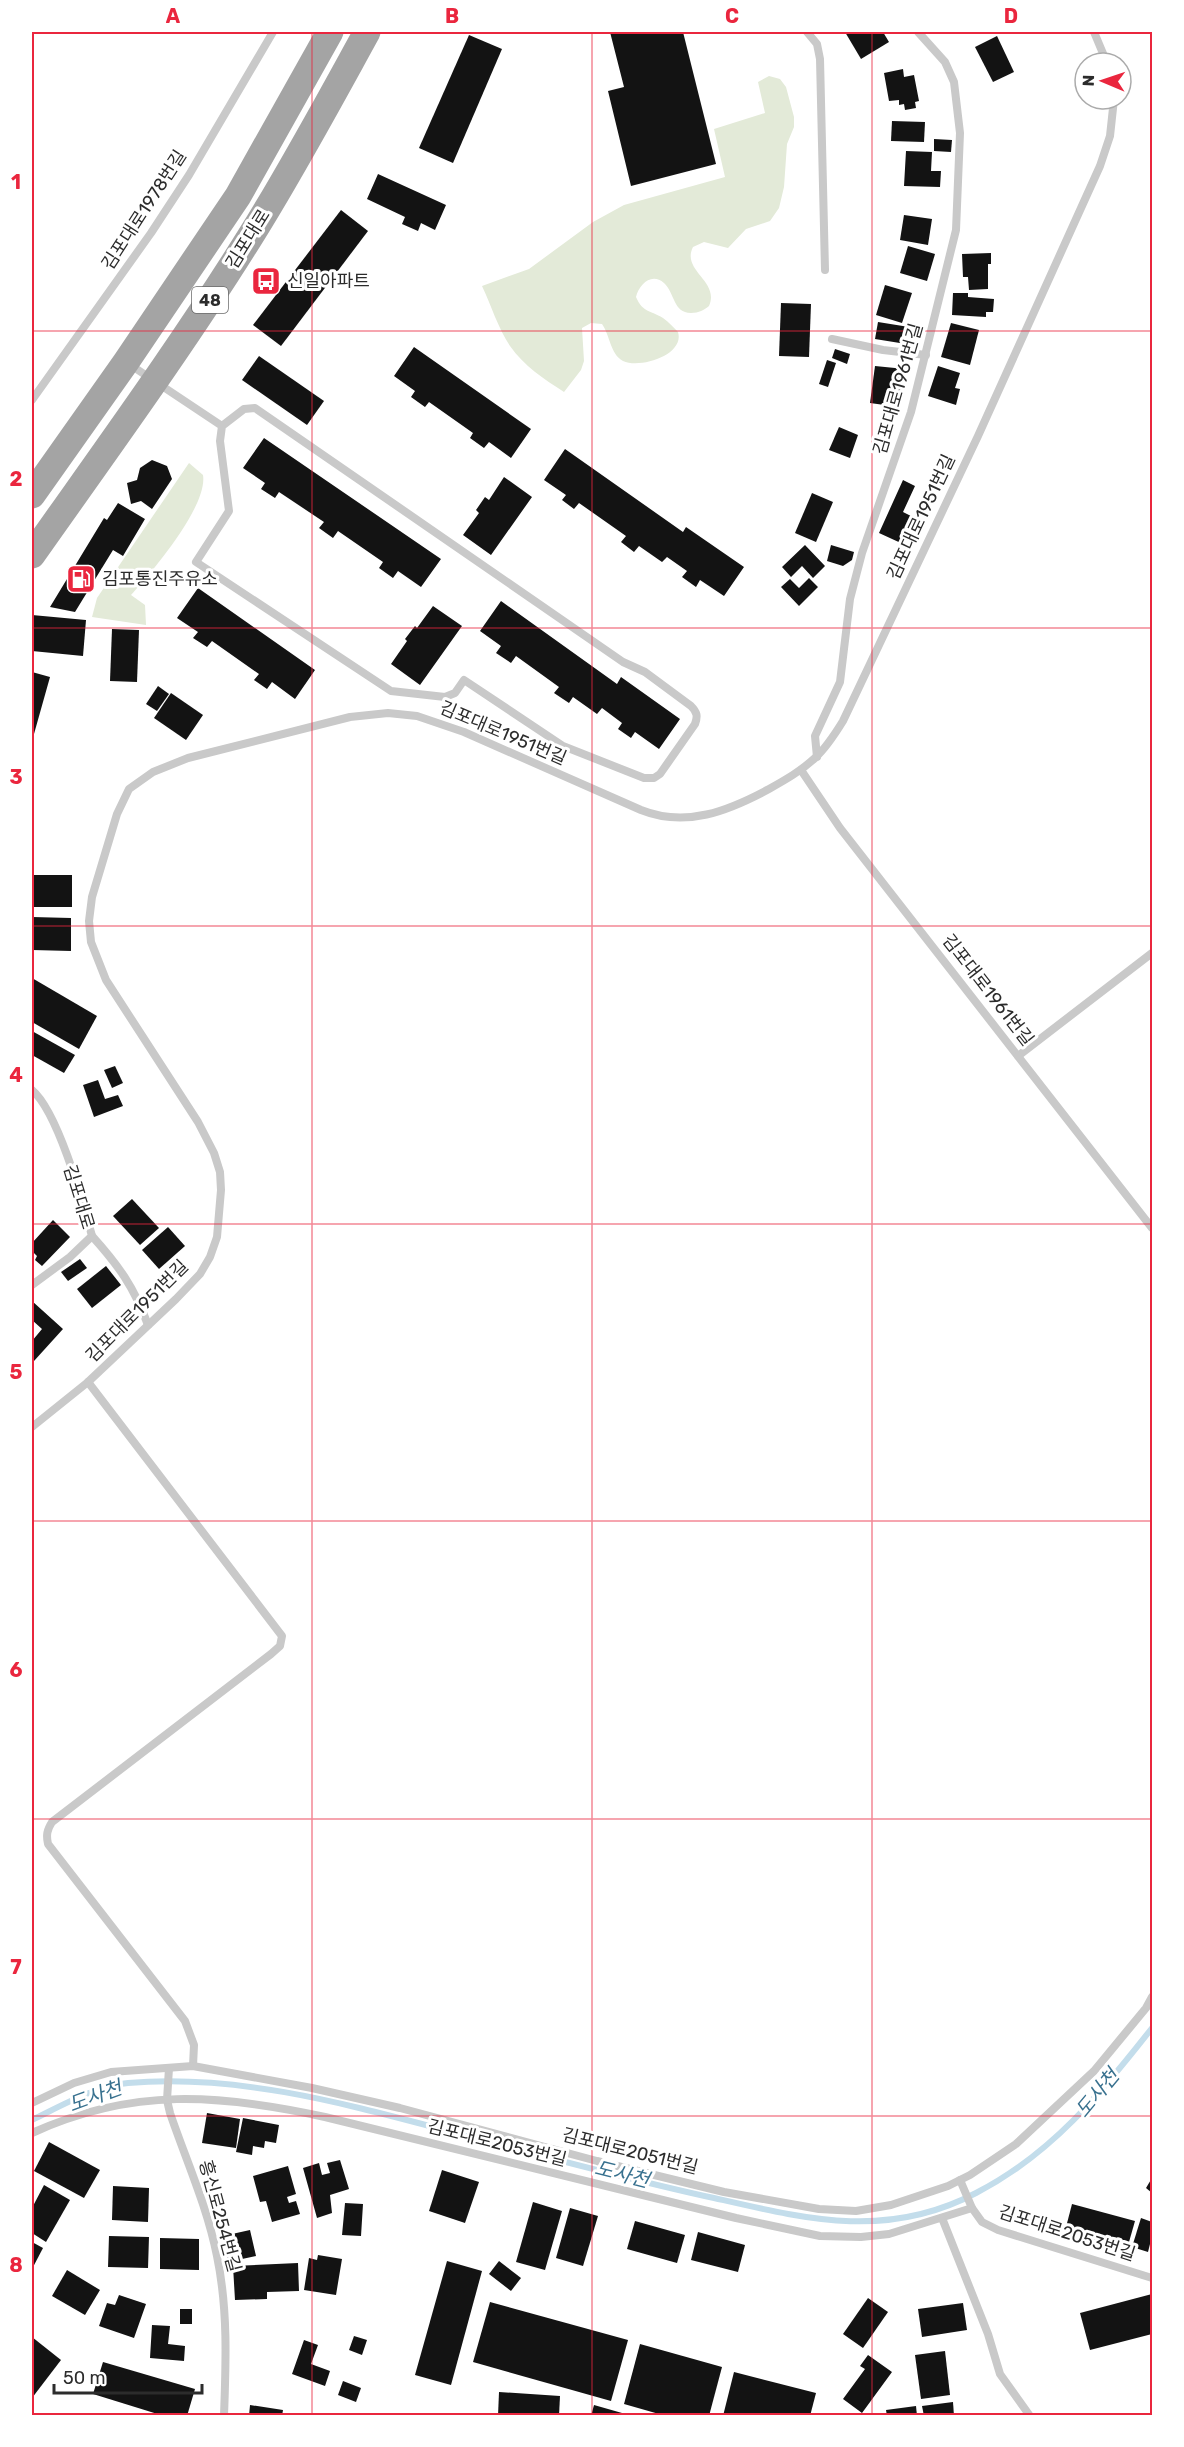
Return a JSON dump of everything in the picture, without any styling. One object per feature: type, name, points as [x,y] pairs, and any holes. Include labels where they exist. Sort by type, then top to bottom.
[{"type":"main road","name":"김포대로","points":[[32,495],[126,362],[238,195],[330,32]]},
{"type":"main road","name":"김포대로","points":[[32,555],[200,316],[292,168],[367,32]]},
{"type":"lane","name":"김포대로1978번길","points":[[32,400],[151,233],[189,175],[273,32]]},
{"type":"lane","points":[[807,32],[817,44],[820,59],[825,270]]},
{"type":"lane","name":"김포대로1961번길","points":[[817,757],[814,736],[840,682],[850,599],[862,553],[871,522],[906,430],[956,230],[960,133],[957,100],[950,71],[938,53],[918,32]]},
{"type":"lane","points":[[1094,32],[1102,51]]},
{"type":"lane","name":"김포대로1951번길","points":[[32,1427],[88,1382],[200,1274],[218,1237],[221,1190],[220,1172],[214,1153],[198,1122],[106,980],[91,942],[89,921],[92,897],[117,814],[129,789],[153,772],[188,758],[350,717],[388,712],[431,720],[464,732],[641,810],[665,818],[695,817],[728,809],[801,770],[817,757],[843,721],[978,436],[1106,151],[1113,111]]},
{"type":"lane","points":[[832,339],[883,350],[926,355]]},
{"type":"lane","points":[[126,362],[222,426]]},
{"type":"lane","points":[[255,408],[623,662],[645,672],[691,706],[698,717],[695,724],[660,774],[654,778],[644,778],[563,746],[464,680],[455,693],[445,697],[391,692],[196,562],[229,511],[220,441],[222,426],[244,409],[255,408]]},
{"type":"lane","name":"김포대로1961번길","points":[[801,770],[840,828],[1152,1228]]},
{"type":"lane","points":[[1018,1056],[1152,953]]},
{"type":"lane","name":"김포대로","points":[[32,1090],[38,1095],[49,1113],[82,1197],[92,1236],[70,1257],[32,1285]]},
{"type":"lane","points":[[92,1236],[115,1260],[130,1283],[148,1325]]},
{"type":"lane","points":[[88,1382],[282,1636],[280,1646],[271,1654],[52,1822],[46,1836],[48,1844],[185,2021],[194,2045],[193,2066]]},
{"type":"lane","name":"김포대로2051번길","points":[[32,2103],[74,2083],[111,2072],[168,2071],[193,2066],[312,2088],[400,2108],[597,2161],[724,2192],[819,2209],[871,2209],[962,2183],[1016,2144],[1094,2071],[1146,2008],[1152,1997]]},
{"type":"lane","points":[[167,2096],[168,2071]]},
{"type":"lane","name":"김포대로2053번길","points":[[32,2133],[70,2116],[104,2107],[167,2096],[239,2102],[298,2111],[736,2218],[820,2236],[879,2235],[942,2218],[971,2204],[982,2222],[998,2230],[1152,2278]]},
{"type":"lane","name":"흥신로254번길","points":[[167,2096],[174,2124],[201,2194],[217,2256],[227,2347],[224,2415]]},
{"type":"lane","points":[[962,2183],[971,2204]]},
{"type":"lane","points":[[942,2218],[984,2324],[1000,2374],[1030,2415]]},
{"type":"green space","points":[[769,76],[780,79],[786,87],[794,117],[794,127],[787,144],[784,187],[779,208],[770,221],[746,229],[728,248],[704,242],[693,247],[692,263],[709,290],[711,297],[709,306],[696,312],[685,312],[677,306],[664,283],[651,279],[643,284],[636,297],[644,309],[663,318],[678,332],[675,347],[668,353],[660,358],[640,363],[623,361],[615,354],[602,324],[591,323],[582,328],[584,361],[581,370],[564,392],[535,372],[510,346],[482,286],[529,269],[593,222],[624,205],[725,177],[714,129],[765,113],[758,82]]},
{"type":"green space","points":[[189,463],[203,475],[197,504],[177,538],[131,595],[145,605],[146,625],[92,617],[97,598]]},
{"type":"building","points":[[610,32],[683,32],[716,164],[631,186],[608,91],[624,87]]},
{"type":"building","points":[[845,32],[883,32],[889,42],[861,59]]},
{"type":"building","points":[[469,35],[502,49],[453,163],[419,148]]},
{"type":"building","points":[[997,36],[1014,72],[993,82],[975,47]]},
{"type":"building","points":[[903,69],[904,77],[914,75],[919,101],[915,102],[916,108],[905,110],[904,104],[899,105],[899,100],[889,101],[884,73]]},
{"type":"building","points":[[892,121],[925,122],[924,142],[891,141]]},
{"type":"building","points":[[934,139],[952,140],[951,152],[934,151]]},
{"type":"building","points":[[906,151],[932,152],[931,171],[941,171],[940,187],[904,186]]},
{"type":"building","points":[[378,174],[446,205],[435,230],[421,223],[418,231],[402,224],[405,217],[367,199]]},
{"type":"building","points":[[341,210],[368,231],[281,346],[253,325]]},
{"type":"building","points":[[904,215],[932,219],[928,245],[900,240]]},
{"type":"building","points":[[908,246],[935,254],[927,281],[900,273]]},
{"type":"building","points":[[991,253],[991,264],[988,264],[988,289],[969,290],[968,277],[963,277],[962,254]]},
{"type":"building","points":[[885,285],[912,293],[902,323],[876,315]]},
{"type":"building","points":[[953,293],[968,293],[968,297],[994,299],[993,312],[986,312],[986,317],[952,315]]},
{"type":"building","points":[[781,303],[811,304],[809,357],[779,356]]},
{"type":"building","points":[[878,322],[909,327],[906,344],[875,339]]},
{"type":"building","points":[[951,323],[979,330],[970,365],[941,357]]},
{"type":"building","points":[[414,347],[531,429],[511,458],[489,442],[484,448],[470,438],[473,433],[429,402],[425,407],[411,397],[415,391],[394,376]]},
{"type":"building","points":[[835,349],[850,354],[847,364],[832,358]]},
{"type":"building","points":[[259,356],[324,401],[307,425],[242,380]]},
{"type":"building","points":[[827,360],[836,363],[828,387],[819,384]]},
{"type":"building","points":[[875,366],[905,369],[899,407],[870,403]]},
{"type":"building","points":[[938,366],[960,373],[955,388],[960,389],[956,405],[928,396]]},
{"type":"building","points":[[839,427],[858,435],[850,458],[829,450]]},
{"type":"building","points":[[264,438],[441,559],[421,587],[398,571],[393,578],[379,568],[383,562],[338,531],[333,538],[319,528],[324,522],[279,492],[275,498],[261,489],[265,483],[243,468]]},
{"type":"building","points":[[565,449],[683,532],[686,527],[744,567],[724,596],[700,580],[696,587],[682,577],[687,571],[667,557],[662,562],[639,546],[634,552],[621,542],[626,536],[579,503],[574,509],[562,500],[566,495],[544,480]]},
{"type":"building","points":[[152,460],[167,466],[172,479],[152,509],[141,501],[131,504],[127,483],[137,480],[140,468]]},
{"type":"building","points":[[504,477],[532,497],[491,555],[463,535],[479,513],[476,510],[485,497],[489,500]]},
{"type":"building","points":[[903,480],[915,486],[903,512],[915,518],[903,544],[879,533]]},
{"type":"building","points":[[812,493],[833,502],[816,542],[795,533]]},
{"type":"building","name":"김포통진주유소","points":[[118,503],[145,519],[123,556],[113,550],[75,612],[50,607],[104,518],[107,520]]},
{"type":"building","points":[[805,545],[825,566],[813,578],[802,566],[791,577],[782,567]]},
{"type":"building","points":[[831,545],[854,552],[852,560],[843,566],[827,561]]},
{"type":"building","points":[[809,578],[818,587],[799,606],[781,587],[790,579],[799,588]]},
{"type":"building","points":[[198,588],[315,670],[295,699],[272,682],[267,689],[254,680],[259,674],[212,641],[207,647],[193,638],[198,632],[177,618]]},
{"type":"building","points":[[501,601],[617,684],[621,677],[680,719],[659,749],[635,732],[631,738],[618,729],[622,723],[602,708],[597,714],[573,697],[569,703],[554,693],[559,687],[516,656],[511,663],[496,653],[501,646],[480,631]]},
{"type":"building","points":[[433,606],[462,626],[420,685],[391,664],[407,641],[405,639],[415,626],[417,628]]},
{"type":"building","points":[[32,615],[86,620],[83,656],[32,651]]},
{"type":"building","points":[[112,629],[139,630],[137,682],[110,681]]},
{"type":"building","points":[[32,672],[50,677],[32,741]]},
{"type":"building","points":[[158,686],[169,694],[157,711],[146,704]]},
{"type":"building","points":[[171,693],[203,715],[186,740],[154,718]]},
{"type":"building","points":[[32,875],[72,875],[72,907],[32,907]]},
{"type":"building","points":[[32,917],[71,918],[71,951],[32,950]]},
{"type":"building","points":[[32,978],[97,1016],[79,1049],[32,1022]]},
{"type":"building","points":[[32,1031],[75,1055],[64,1073],[32,1055]]},
{"type":"building","points":[[115,1066],[123,1083],[112,1088],[104,1070]]},
{"type":"building","points":[[98,1080],[105,1099],[118,1095],[123,1106],[94,1117],[83,1085]]},
{"type":"building","points":[[132,1199],[159,1228],[140,1245],[113,1216]]},
{"type":"building","points":[[53,1220],[70,1237],[42,1266],[35,1260],[37,1256],[32,1251],[32,1243]]},
{"type":"building","points":[[168,1227],[185,1246],[159,1269],[142,1250]]},
{"type":"building","points":[[80,1259],[87,1268],[68,1281],[61,1272]]},
{"type":"building","points":[[106,1266],[121,1285],[92,1308],[77,1289]]},
{"type":"building","points":[[32,1301],[63,1329],[34,1361],[32,1341],[42,1329],[32,1320]]},
{"type":"building","points":[[207,2113],[240,2119],[236,2148],[202,2143]]},
{"type":"building","points":[[243,2118],[279,2125],[276,2143],[265,2141],[264,2148],[253,2146],[252,2155],[236,2152]]},
{"type":"building","points":[[49,2142],[100,2170],[84,2198],[34,2171]]},
{"type":"building","points":[[340,2160],[349,2189],[330,2195],[332,2213],[317,2218],[303,2168],[319,2163],[322,2175],[330,2173],[327,2163]]},
{"type":"building","points":[[288,2166],[296,2194],[287,2197],[289,2203],[296,2201],[300,2214],[272,2222],[266,2201],[260,2202],[253,2176]]},
{"type":"building","points":[[442,2170],[479,2182],[465,2223],[429,2211]]},
{"type":"building","points":[[1152,2178],[1152,2193],[1146,2188]]},
{"type":"building","points":[[44,2185],[70,2200],[46,2242],[32,2233],[32,2208]]},
{"type":"building","points":[[113,2186],[149,2188],[148,2222],[112,2220]]},
{"type":"building","points":[[533,2202],[562,2211],[545,2270],[516,2262]]},
{"type":"building","points":[[345,2203],[363,2204],[361,2236],[342,2235]]},
{"type":"building","points":[[1072,2204],[1135,2221],[1127,2249],[1065,2231]]},
{"type":"building","points":[[570,2208],[598,2216],[583,2266],[556,2258]]},
{"type":"building","points":[[1141,2218],[1152,2222],[1152,2236],[1148,2252],[1132,2247]]},
{"type":"building","points":[[635,2221],[685,2235],[677,2263],[627,2249]]},
{"type":"building","points":[[250,2230],[256,2256],[228,2262],[223,2236]]},
{"type":"building","points":[[698,2232],[745,2245],[738,2272],[691,2260]]},
{"type":"building","points":[[109,2236],[149,2237],[148,2268],[108,2267]]},
{"type":"building","points":[[160,2238],[199,2239],[199,2270],[160,2269]]},
{"type":"building","points":[[32,2242],[43,2248],[32,2269]]},
{"type":"building","points":[[318,2255],[342,2259],[336,2295],[304,2290],[309,2258],[317,2260]]},
{"type":"building","points":[[447,2261],[482,2271],[451,2385],[415,2375]]},
{"type":"building","points":[[499,2261],[521,2278],[511,2291],[489,2274]]},
{"type":"building","points":[[298,2263],[299,2291],[267,2292],[267,2299],[235,2300],[233,2266]]},
{"type":"building","points":[[67,2270],[100,2290],[85,2315],[52,2296]]},
{"type":"building","points":[[1152,2294],[1152,2334],[1090,2350],[1080,2313]]},
{"type":"building","points":[[119,2295],[146,2304],[134,2338],[99,2326],[107,2303],[115,2305]]},
{"type":"building","points":[[868,2298],[888,2312],[863,2348],[843,2334]]},
{"type":"building","points":[[490,2302],[628,2340],[611,2401],[473,2362]]},
{"type":"building","points":[[963,2303],[967,2330],[922,2337],[918,2309]]},
{"type":"building","points":[[180,2309],[192,2309],[192,2324],[180,2324]]},
{"type":"building","points":[[152,2325],[170,2326],[168,2344],[185,2346],[184,2361],[150,2358]]},
{"type":"building","points":[[354,2336],[367,2340],[362,2355],[349,2350]]},
{"type":"building","points":[[32,2337],[61,2360],[32,2398]]},
{"type":"building","points":[[304,2340],[318,2345],[311,2364],[330,2371],[325,2386],[292,2374]]},
{"type":"building","points":[[640,2344],[722,2367],[709,2416],[666,2416],[624,2404]]},
{"type":"building","points":[[945,2351],[950,2395],[921,2399],[915,2355]]},
{"type":"building","points":[[868,2355],[892,2372],[862,2413],[843,2399],[865,2369],[860,2366]]},
{"type":"building","points":[[103,2362],[195,2389],[187,2416],[164,2416],[93,2394]]},
{"type":"building","points":[[734,2372],[816,2393],[810,2416],[723,2416]]},
{"type":"building","points":[[343,2381],[361,2388],[356,2402],[338,2395]]},
{"type":"building","points":[[499,2392],[560,2396],[559,2416],[498,2416]]},
{"type":"building","points":[[953,2402],[954,2416],[924,2416],[922,2406]]},
{"type":"building","points":[[250,2405],[283,2410],[282,2416],[249,2416]]},
{"type":"building","points":[[594,2405],[622,2413],[621,2416],[591,2416]]},
{"type":"building","points":[[916,2406],[917,2416],[887,2416],[886,2410]]},
{"type":"waterway","name":"도사천","points":[[32,2120],[78,2097],[103,2088],[128,2083],[168,2081],[247,2086],[364,2109],[611,2174],[748,2206],[814,2218],[878,2221],[910,2217],[943,2208],[976,2193],[1028,2160],[1052,2141],[1094,2098],[1152,2028]]},
{"type":"place","name":"신일아파트","points":[[266,281]]},
{"type":"place","name":"김포통진주유소","points":[[81,579]]}]
